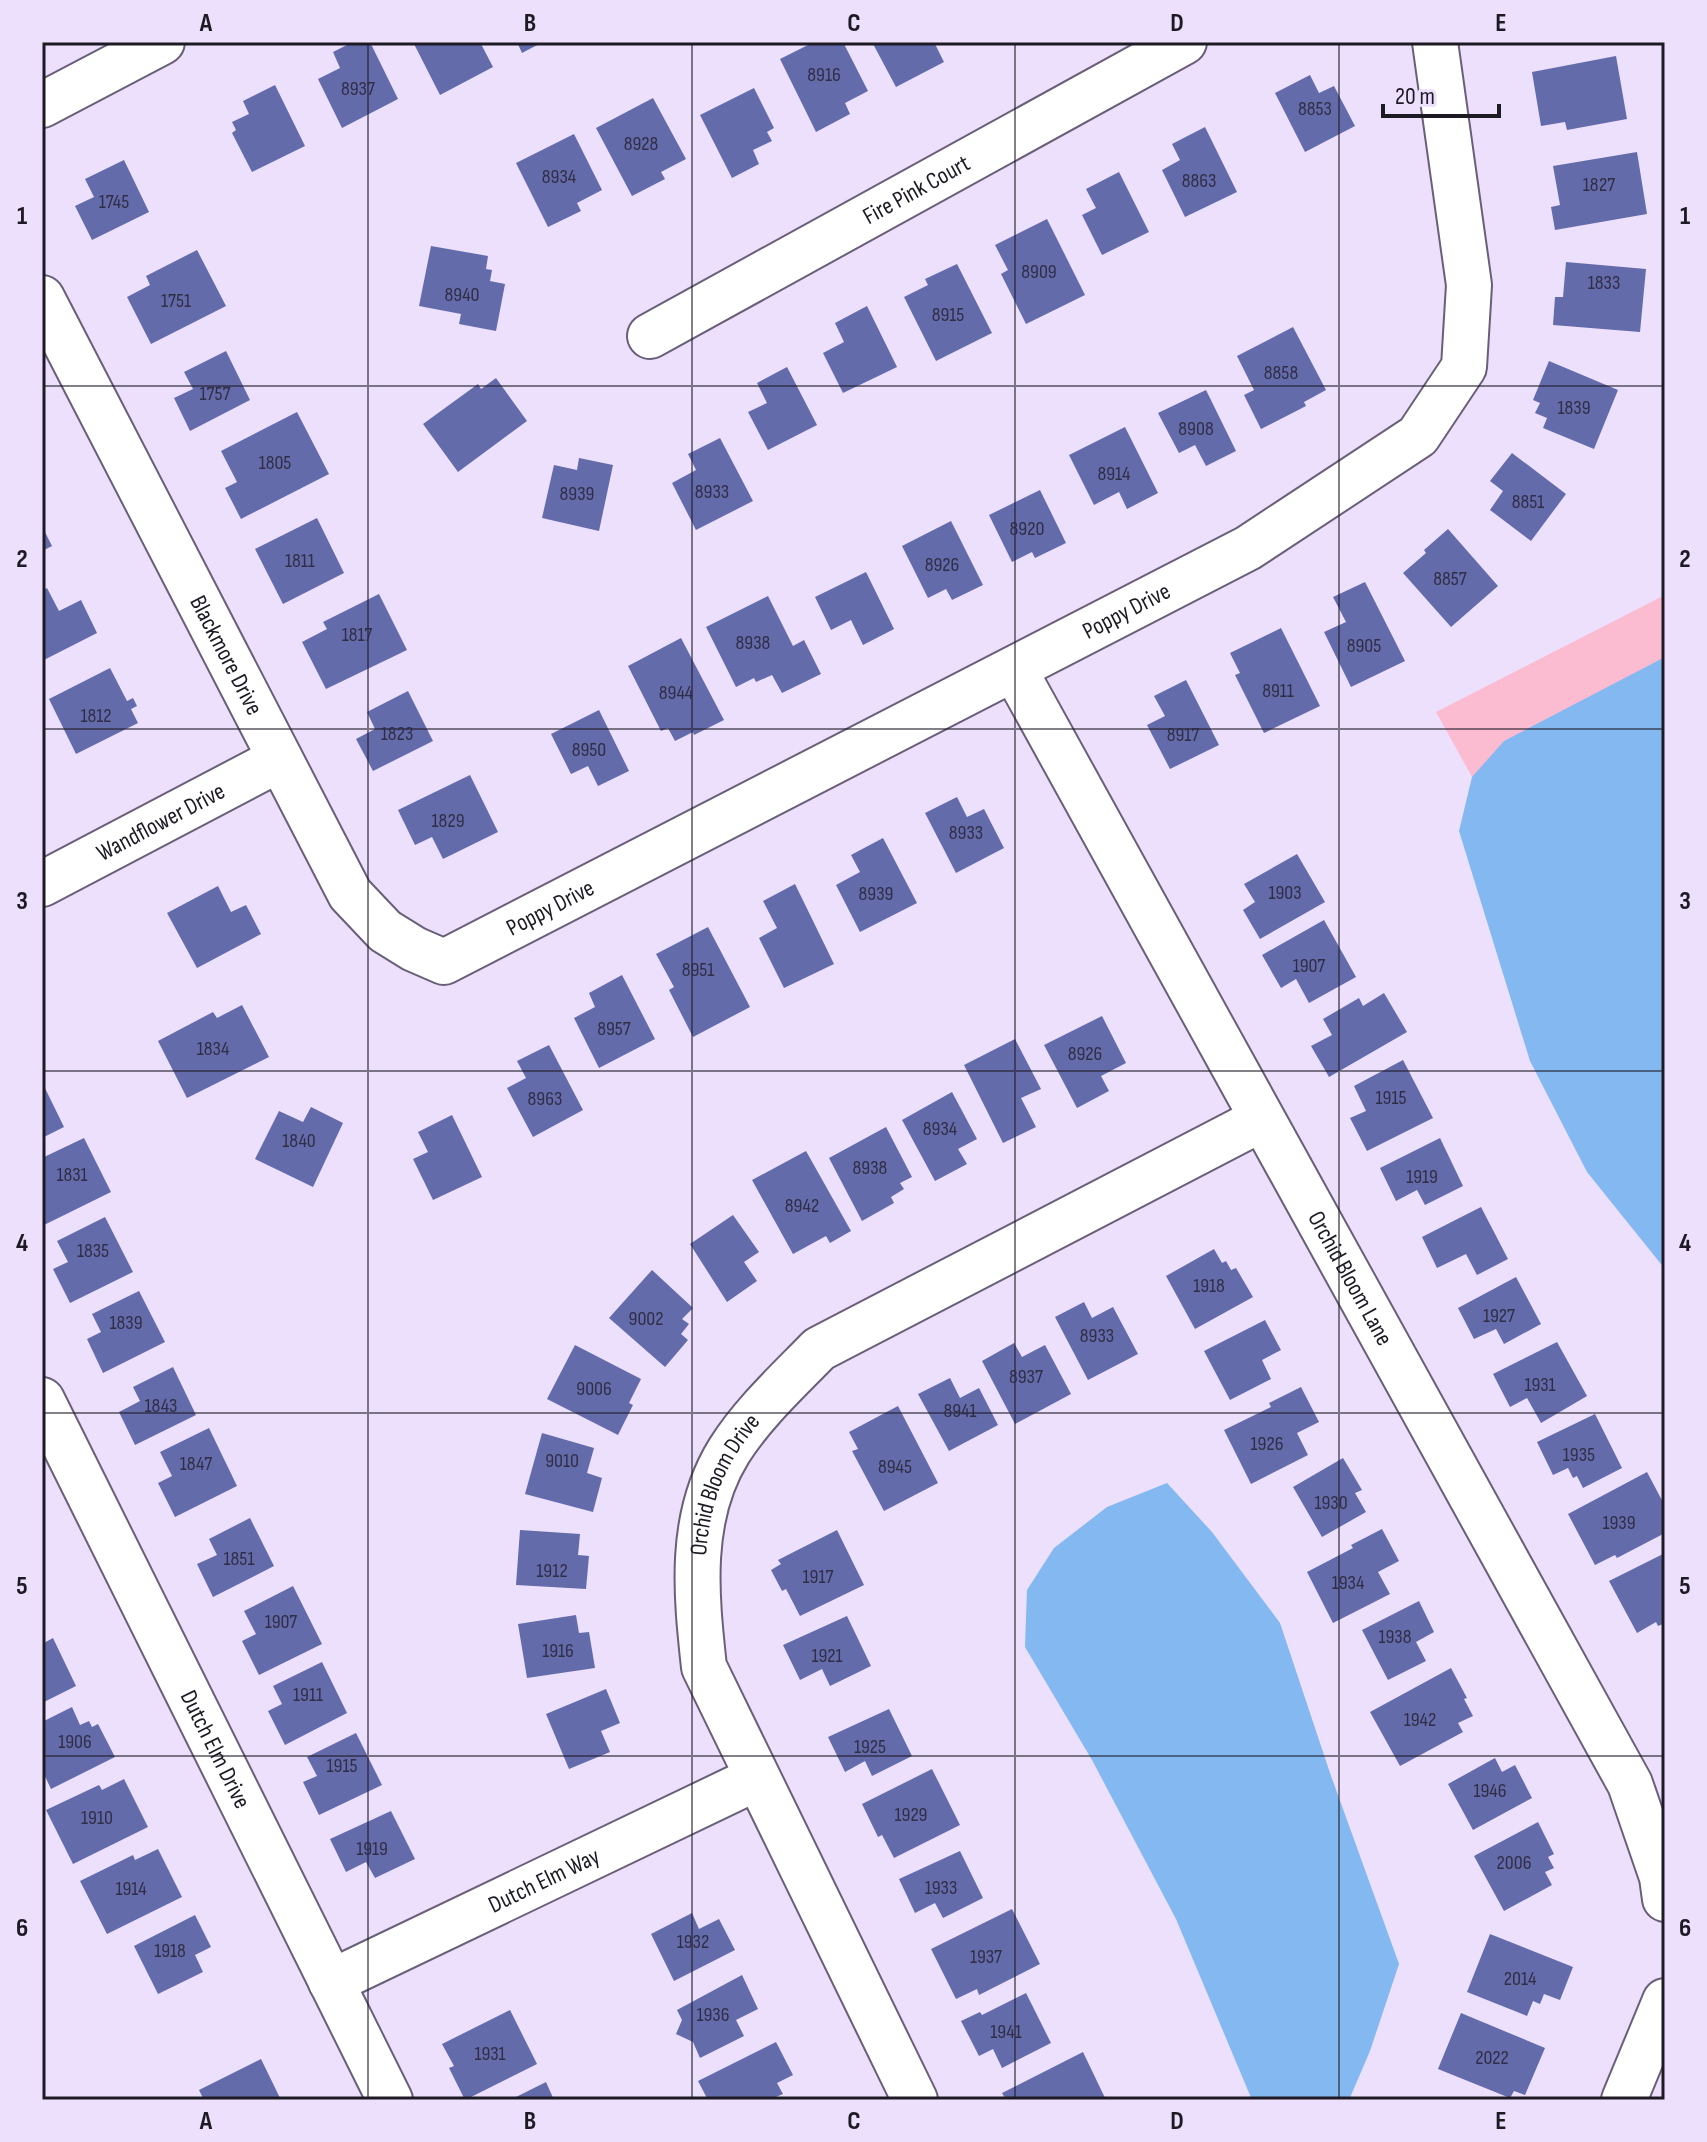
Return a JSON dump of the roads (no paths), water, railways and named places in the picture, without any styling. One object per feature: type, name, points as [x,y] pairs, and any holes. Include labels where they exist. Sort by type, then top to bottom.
[{"type":"street","points":[[42,105],[162,42]]},
{"type":"street","name":"Fire Pink Court","points":[[650,336],[1184,42]]},
{"type":"street","name":"Poppy Drive","points":[[458,957],[1248,548],[1418,436],[1464,367],[1469,285],[1435,42]]},
{"type":"street","name":"Blackmore Drive","points":[[42,298],[350,894],[385,931],[414,949],[444,962],[458,957]]},
{"type":"street","name":"Orchid Bloom Lane","points":[[1014,669],[1630,1784],[1662,1877],[1665,1899]]},
{"type":"street","name":"Wandflower Drive","points":[[42,884],[280,759]]},
{"type":"street","name":"Orchid Bloom Drive","points":[[915,2100],[704,1667],[697,1600],[700,1528],[711,1490],[728,1452],[761,1409],[819,1349],[1262,1119]]},
{"type":"street","name":"Dutch Elm Drive","points":[[42,1400],[390,2100]]},
{"type":"street","name":"Dutch Elm Way","points":[[331,1982],[757,1778]]},
{"type":"street","points":[[1624,2100],[1665,2001]]},
{"type":"water","points":[[1665,657],[1665,1269],[1587,1172],[1530,1061],[1459,831],[1472,777],[1504,741]]},
{"type":"water","points":[[1167,1483],[1212,1532],[1280,1623],[1399,1964],[1370,2051],[1349,2100],[1252,2100],[1176,1919],[1092,1760],[1025,1647],[1027,1590],[1054,1548],[1107,1507]]}]
